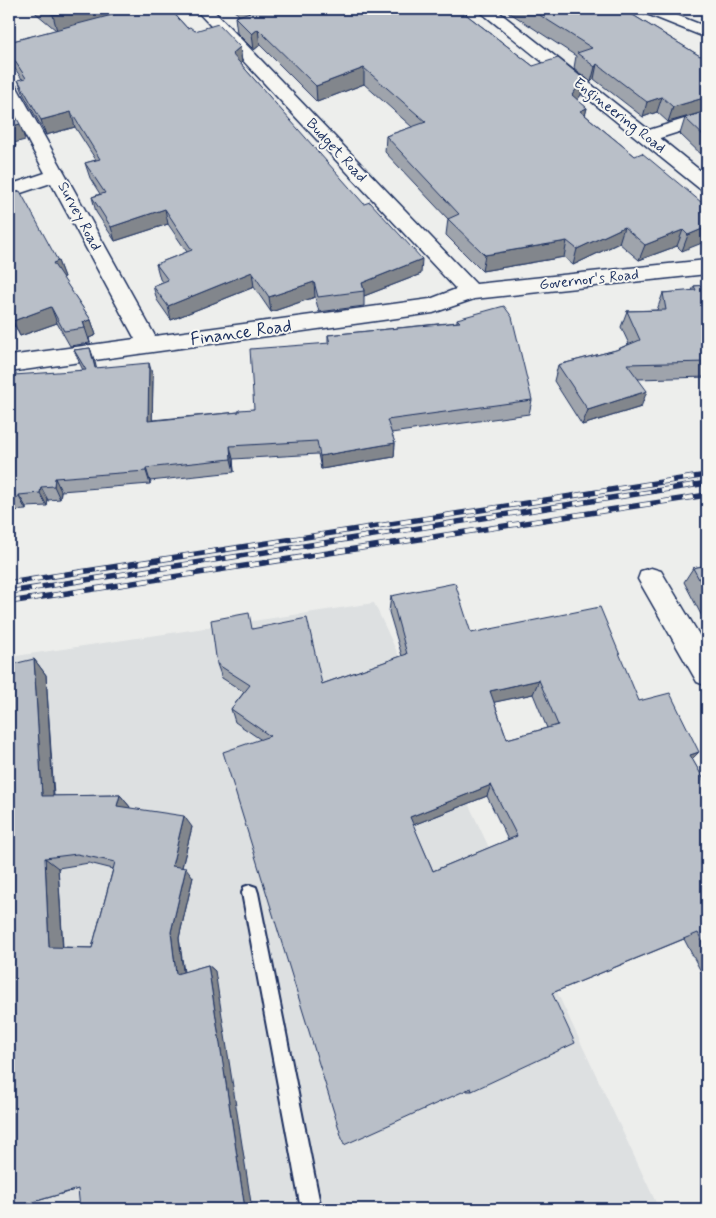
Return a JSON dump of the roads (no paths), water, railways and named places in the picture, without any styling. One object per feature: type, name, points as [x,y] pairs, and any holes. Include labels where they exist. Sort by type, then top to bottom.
[{"type":"street","name":"Budget Road","points":[[203,9],[471,292]]},
{"type":"street","name":"Engineering Road","points":[[485,9],[648,136],[707,185]]},
{"type":"street","points":[[648,9],[707,33]]},
{"type":"street","name":"Survey Road","points":[[9,90],[149,344]]},
{"type":"street","points":[[648,136],[707,117]]},
{"type":"street","points":[[9,191],[57,175]]},
{"type":"street","name":"Governor's Road","points":[[471,292],[707,267]]},
{"type":"street","name":"Finance Road","points":[[9,364],[432,306],[471,292]]},
{"type":"street","points":[[651,578],[707,673]]},
{"type":"lane","points":[[250,893],[311,1209]]},
{"type":"railway","points":[[9,583],[707,475]]},
{"type":"railway","points":[[9,592],[707,483]]},
{"type":"railway","points":[[9,602],[707,495]]}]
